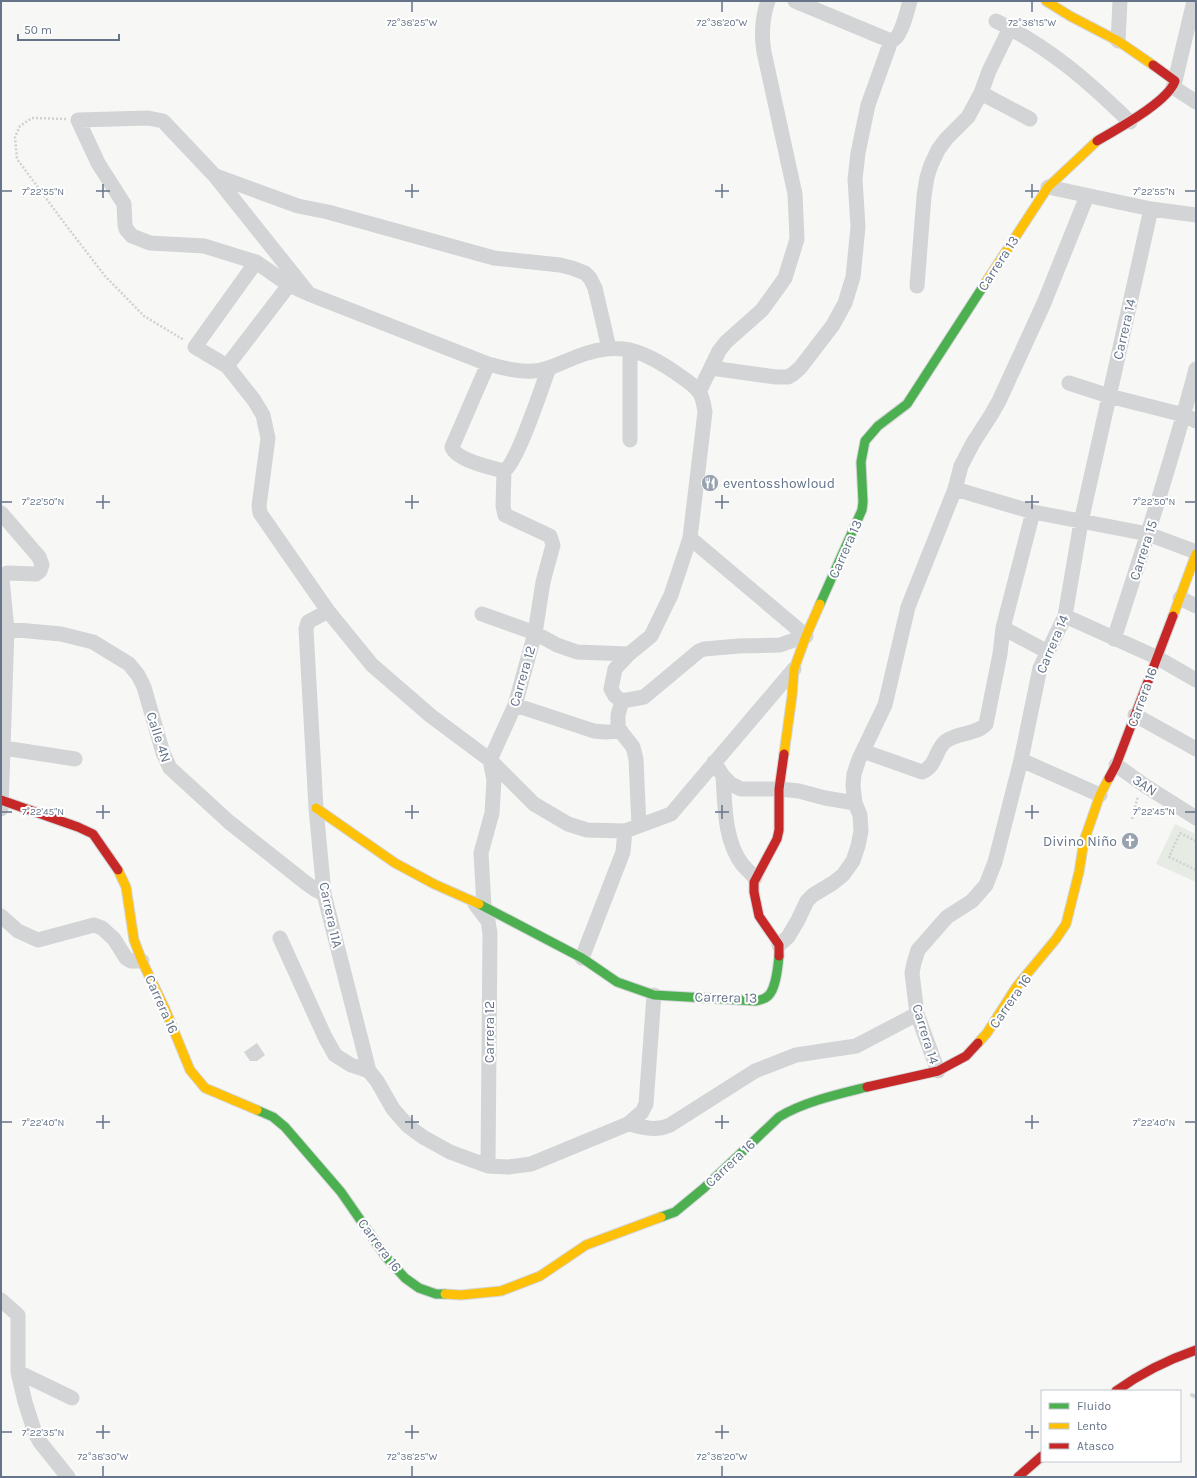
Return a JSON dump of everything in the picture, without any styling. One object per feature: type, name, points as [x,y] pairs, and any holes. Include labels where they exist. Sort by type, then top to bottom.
[{"type":"main road","points":[[1046,1],[1070,16],[1118,41],[1174,84]]},
{"type":"main road","name":"Carrera 13","points":[[755,878],[764,864],[780,830],[779,789],[792,696],[794,669],[806,636],[862,510],[862,453],[865,440],[886,419],[907,404],[1048,187],[1095,142],[1130,122],[1162,98],[1174,84]]},
{"type":"main road","name":"Carrera 16","points":[[1,803],[78,827],[93,834],[103,847],[116,866],[126,887],[132,930],[142,961],[165,1009],[190,1070],[205,1088],[273,1117],[285,1127],[341,1192],[386,1257],[405,1278],[419,1288],[436,1294],[461,1295],[501,1291],[540,1276],[586,1245],[675,1212],[704,1188],[779,1117],[790,1110],[843,1093],[938,1071],[966,1056],[987,1033],[1017,986],[1056,939],[1066,924],[1079,872],[1084,842],[1100,795],[1116,765],[1196,553]]},
{"type":"main road","points":[[316,808],[395,863],[434,884],[479,904],[582,958],[617,982],[654,995]]},
{"type":"main road","points":[[755,878],[754,892],[759,916],[779,945]]},
{"type":"main road","name":"Carrera 13","points":[[654,995],[756,1000],[763,999],[770,994],[774,983],[779,945]]},
{"type":"main road","points":[[1117,1390],[1130,1380],[1151,1368],[1196,1350]]},
{"type":"main road","points":[[1018,1477],[1041,1457]]},
{"type":"street","points":[[699,392],[719,351],[726,342],[762,310],[785,278],[797,239],[795,194],[764,52],[762,36],[763,14],[768,1]]},
{"type":"street","points":[[795,1],[891,41],[897,39],[910,1]]},
{"type":"street","points":[[1118,41],[1120,1]]},
{"type":"street","points":[[1194,1],[1174,84],[1196,102]]},
{"type":"street","points":[[996,21],[1043,47],[1089,84],[1130,122]]},
{"type":"street","points":[[917,286],[924,196],[927,177],[931,165],[938,150],[946,139],[968,117],[981,93],[989,71],[1010,28]]},
{"type":"street","points":[[711,368],[776,377],[788,377],[800,368],[833,326],[845,303],[853,276],[858,227],[855,179],[858,153],[868,105],[891,41]]},
{"type":"street","points":[[981,93],[1030,119]]},
{"type":"street","points":[[308,294],[215,176],[163,121],[148,118],[78,120],[98,163],[124,204],[125,225],[126,229],[132,236],[150,243],[204,246],[256,262],[289,285],[308,294],[488,364],[520,371],[534,372],[549,368],[577,356],[609,348],[630,350],[654,358],[699,392],[705,412],[690,538],[671,595],[656,628],[651,636],[628,654],[615,669],[611,689],[615,696],[622,701],[644,697],[699,651],[704,649],[780,645],[806,636]]},
{"type":"street","points":[[215,176],[298,206],[328,212],[494,258],[560,265],[585,273],[590,278],[595,288],[609,348]]},
{"type":"street","points":[[1048,187],[1151,209],[1196,215]]},
{"type":"street","points":[[779,945],[788,937],[807,901],[813,895],[833,883],[843,874],[853,861],[861,831],[860,815],[855,803],[853,786],[854,774],[863,751],[885,705],[908,607],[955,488],[961,466],[973,443],[999,401],[1044,303],[1087,196]]},
{"type":"street","name":"Carrera 14","points":[[938,1071],[917,1014],[912,973],[918,950],[947,917],[972,901],[986,886],[995,862],[1021,760],[1040,668],[1065,616],[1081,522],[1151,209]]},
{"type":"street","points":[[256,262],[195,347],[227,366],[254,400],[263,416],[268,438],[259,506],[260,513],[328,611],[372,664],[431,716],[490,760],[534,804],[568,824],[588,830],[632,828],[671,814],[794,669]]},
{"type":"street","points":[[227,366],[289,285]]},
{"type":"street","points":[[630,350],[630,440]]},
{"type":"street","points":[[488,364],[452,446],[453,450],[478,464],[504,471],[508,468],[518,451],[549,368]]},
{"type":"street","name":"Carrera 15","points":[[1114,639],[1148,534],[1190,418],[1196,369]]},
{"type":"street","points":[[1069,383],[1109,396],[1190,418]]},
{"type":"street","name":"Carrera 12","points":[[490,760],[515,705],[535,633],[543,582],[553,545],[550,536],[505,515],[502,506],[504,471]]},
{"type":"street","points":[[955,488],[1033,512],[1148,534],[1196,553]]},
{"type":"street","points":[[863,751],[922,772],[929,769],[946,741],[984,727],[991,704],[1003,628],[1033,512]]},
{"type":"street","points":[[1,513],[39,557],[42,565],[40,571],[36,574],[9,573],[3,577],[2,583],[7,629],[1,803]]},
{"type":"street","points":[[690,538],[806,636]]},
{"type":"street","points":[[1180,598],[1196,606]]},
{"type":"street","name":"Carrera 11A","points":[[328,611],[308,622],[306,629],[316,808],[324,894],[368,1071],[377,1081],[393,1109],[408,1126],[423,1137],[450,1152],[488,1166],[508,1167],[531,1164],[628,1124],[642,1112],[646,1104],[654,995]]},
{"type":"street","points":[[482,614],[535,633],[557,645],[577,652],[628,654]]},
{"type":"street","points":[[1065,616],[1156,657],[1196,680]]},
{"type":"street","points":[[1003,628],[1048,652]]},
{"type":"street","name":"Calle 4N","points":[[7,629],[61,634],[85,640],[103,648],[129,664],[144,687],[163,753],[170,768],[229,822],[306,883],[324,894]]},
{"type":"street","points":[[582,958],[632,828],[636,759],[633,747],[618,728],[618,715],[622,701]]},
{"type":"street","points":[[515,705],[594,731],[621,731]]},
{"type":"street","points":[[1135,715],[1196,749]]},
{"type":"street","points":[[4,748],[75,759]]},
{"type":"street","points":[[479,904],[481,853],[492,813],[494,780],[490,760]]},
{"type":"street","points":[[1021,760],[1100,795]]},
{"type":"street","points":[[714,762],[723,776],[731,784],[741,789],[779,789],[799,791],[824,798],[855,803]]},
{"type":"street","name":"3AN","points":[[1116,765],[1144,785],[1196,818]]},
{"type":"street","points":[[723,776],[727,825],[733,846],[742,863],[755,878]]},
{"type":"street","name":"Carrera 12","points":[[479,904],[488,921],[490,933],[488,1166]]},
{"type":"street","points":[[1,916],[18,931],[38,940],[94,925],[102,928],[114,939],[126,958],[131,961],[142,961]]},
{"type":"street","points":[[280,938],[325,1037],[336,1055],[351,1065],[368,1071]]},
{"type":"street","points":[[628,1124],[650,1129],[661,1129],[670,1125],[755,1071],[796,1056],[856,1046],[917,1014]]},
{"type":"street","points":[[1,1300],[18,1316],[18,1372],[25,1402],[35,1433],[40,1442],[68,1477]]},
{"type":"street","points":[[18,1372],[72,1398]]},
{"type":"path","points":[[78,120],[32,118],[20,126],[15,137],[17,159],[105,276],[144,316],[195,347]]},
{"type":"path","points":[[1132,819],[1137,799],[1144,785]]},
{"type":"path","points":[[1196,841],[1180,833],[1169,857],[1196,870]]},
{"type":"shaded area","points":[[1175,824],[1196,834],[1196,882],[1156,864]]},
{"type":"building","points":[[257,1043],[265,1055],[257,1061],[250,1061],[244,1052]]},
{"type":"waterway","points":[[1192,1395],[1196,1397]]},
{"type":"traffic: fast","points":[[820,604],[862,510],[861,462],[865,441],[878,426],[907,404],[986,282]]},
{"type":"traffic: fast","points":[[479,904],[582,958],[617,982],[654,995],[756,1001],[761,1000],[771,993],[776,977],[779,956]]},
{"type":"traffic: fast","points":[[661,1217],[675,1212],[704,1188],[779,1117],[810,1103],[867,1087]]},
{"type":"traffic: fast","points":[[257,1110],[273,1117],[285,1127],[341,1192],[386,1257],[405,1278],[419,1288],[436,1294],[445,1294]]},
{"type":"traffic: slow","points":[[1046,1],[1070,16],[1118,41],[1153,65]]},
{"type":"traffic: slow","points":[[986,282],[1048,187],[1097,141]]},
{"type":"traffic: slow","points":[[1173,616],[1196,554]]},
{"type":"traffic: slow","points":[[784,754],[794,669],[820,604]]},
{"type":"traffic: slow","points":[[978,1043],[987,1033],[1017,986],[1056,939],[1066,924],[1079,872],[1084,841],[1100,795],[1109,778]]},
{"type":"traffic: slow","points":[[316,808],[395,863],[434,884],[479,904]]},
{"type":"traffic: slow","points":[[118,870],[126,887],[134,940],[190,1070],[205,1088],[257,1110]]},
{"type":"traffic: slow","points":[[445,1294],[461,1295],[501,1291],[540,1276],[586,1245],[661,1217]]},
{"type":"traffic: jam","points":[[1097,141],[1153,106],[1163,98],[1170,89],[1175,81],[1153,65]]},
{"type":"traffic: jam","points":[[1109,778],[1116,765],[1173,616]]},
{"type":"traffic: jam","points":[[779,956],[779,945],[759,916],[754,892],[754,882],[777,839],[779,830],[779,789],[784,754]]},
{"type":"traffic: jam","points":[[1,800],[78,827],[93,834],[118,870]]},
{"type":"traffic: jam","points":[[867,1087],[938,1071],[966,1056],[978,1043]]},
{"type":"traffic: jam","points":[[1117,1390],[1135,1378],[1154,1368],[1196,1350]]},
{"type":"traffic: jam","points":[[1018,1477],[1041,1457]]},
{"type":"place","name":"eventosshowloud","points":[[710,483]]},
{"type":"place","name":"Divino Niño","points":[[1130,841]]}]
